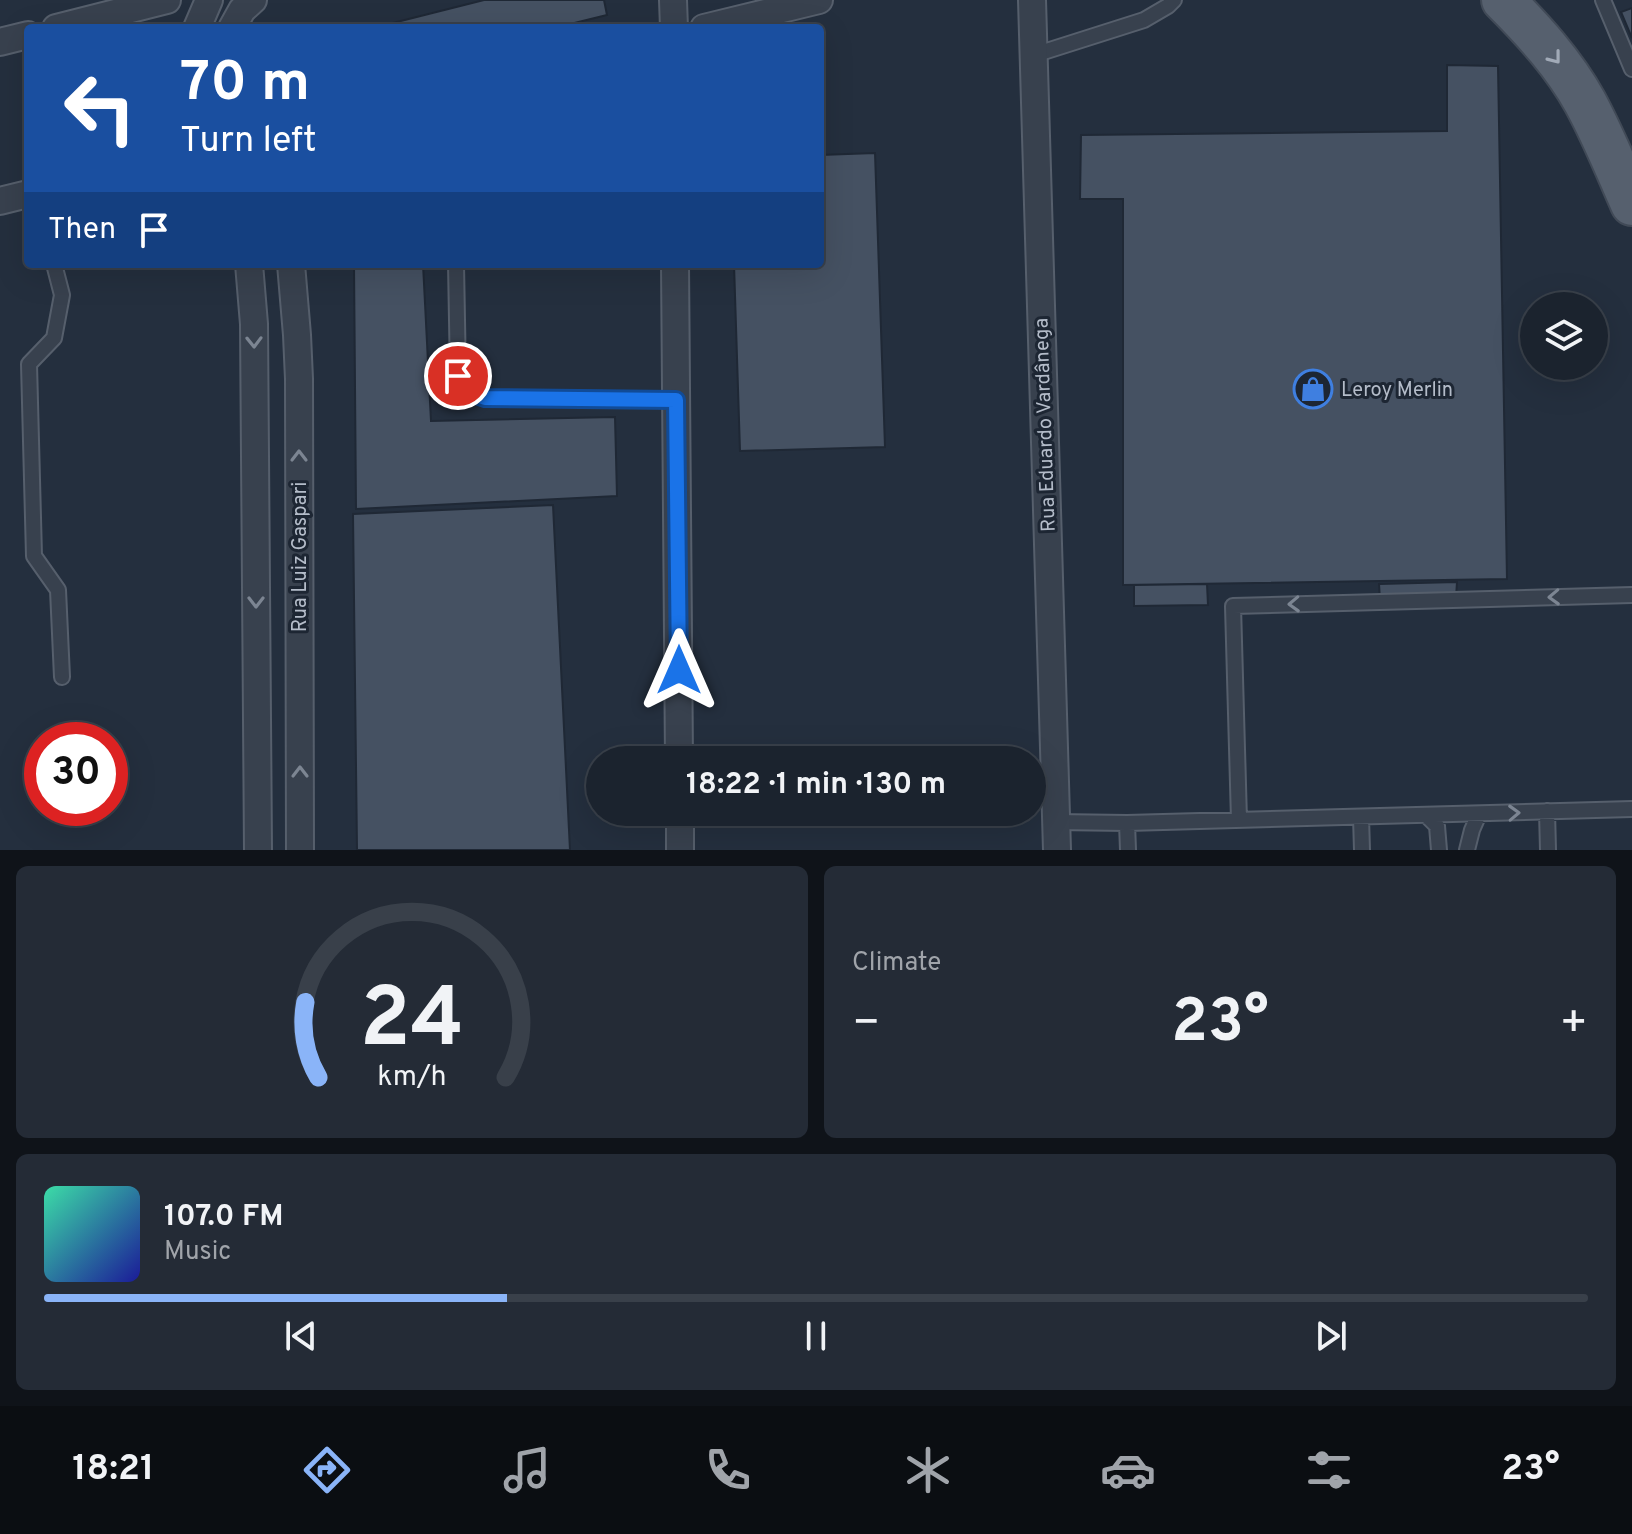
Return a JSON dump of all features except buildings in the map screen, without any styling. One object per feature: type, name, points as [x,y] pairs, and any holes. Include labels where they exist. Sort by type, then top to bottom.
[{"type":"main road","points":[[1503,0],[1558,61],[1584,100],[1632,204]]},
{"type":"street","points":[[72,24],[167,0]]},
{"type":"street","points":[[183,0],[187,24]]},
{"type":"street","points":[[199,24],[209,0]]},
{"type":"street","points":[[673,0],[674,24]]},
{"type":"street","points":[[720,24],[819,0]]},
{"type":"street","name":"Rua Eduardo Vardânega","points":[[1032,0],[1057,850]]},
{"type":"street","points":[[0,42],[24,36]]},
{"type":"street","points":[[0,201],[24,195]]},
{"type":"street","points":[[249,268],[254,324],[258,850]]},
{"type":"street","name":"Rua Luiz Gaspari","points":[[291,268],[299,379],[300,850]]},
{"type":"street","points":[[675,268],[679,746]]},
{"type":"street","points":[[680,826],[680,850]]},
{"type":"lane","points":[[1034,55],[1144,20],[1174,0]]},
{"type":"lane","points":[[1603,0],[1632,69]]},
{"type":"lane","points":[[55,268],[62,295],[54,338],[29,364],[30,426],[34,556],[58,590],[62,677]]},
{"type":"lane","points":[[456,268],[458,376],[465,391],[485,398],[676,400]]},
{"type":"lane","points":[[1239,820],[1233,606],[1632,595]]},
{"type":"lane","points":[[1056,822],[1127,823],[1632,809]]},
{"type":"lane","points":[[1547,811],[1548,850]]},
{"type":"lane","points":[[1467,850],[1479,814]]},
{"type":"lane","points":[[1426,815],[1437,826],[1439,850]]},
{"type":"lane","points":[[1361,817],[1362,850]]},
{"type":"lane","points":[[1127,823],[1128,850]]},
{"type":"place","name":"Leroy Merlin","points":[[1313,389]]},
{"type":"route","points":[[458,376],[465,391],[485,398],[676,400],[679,670]]}]
